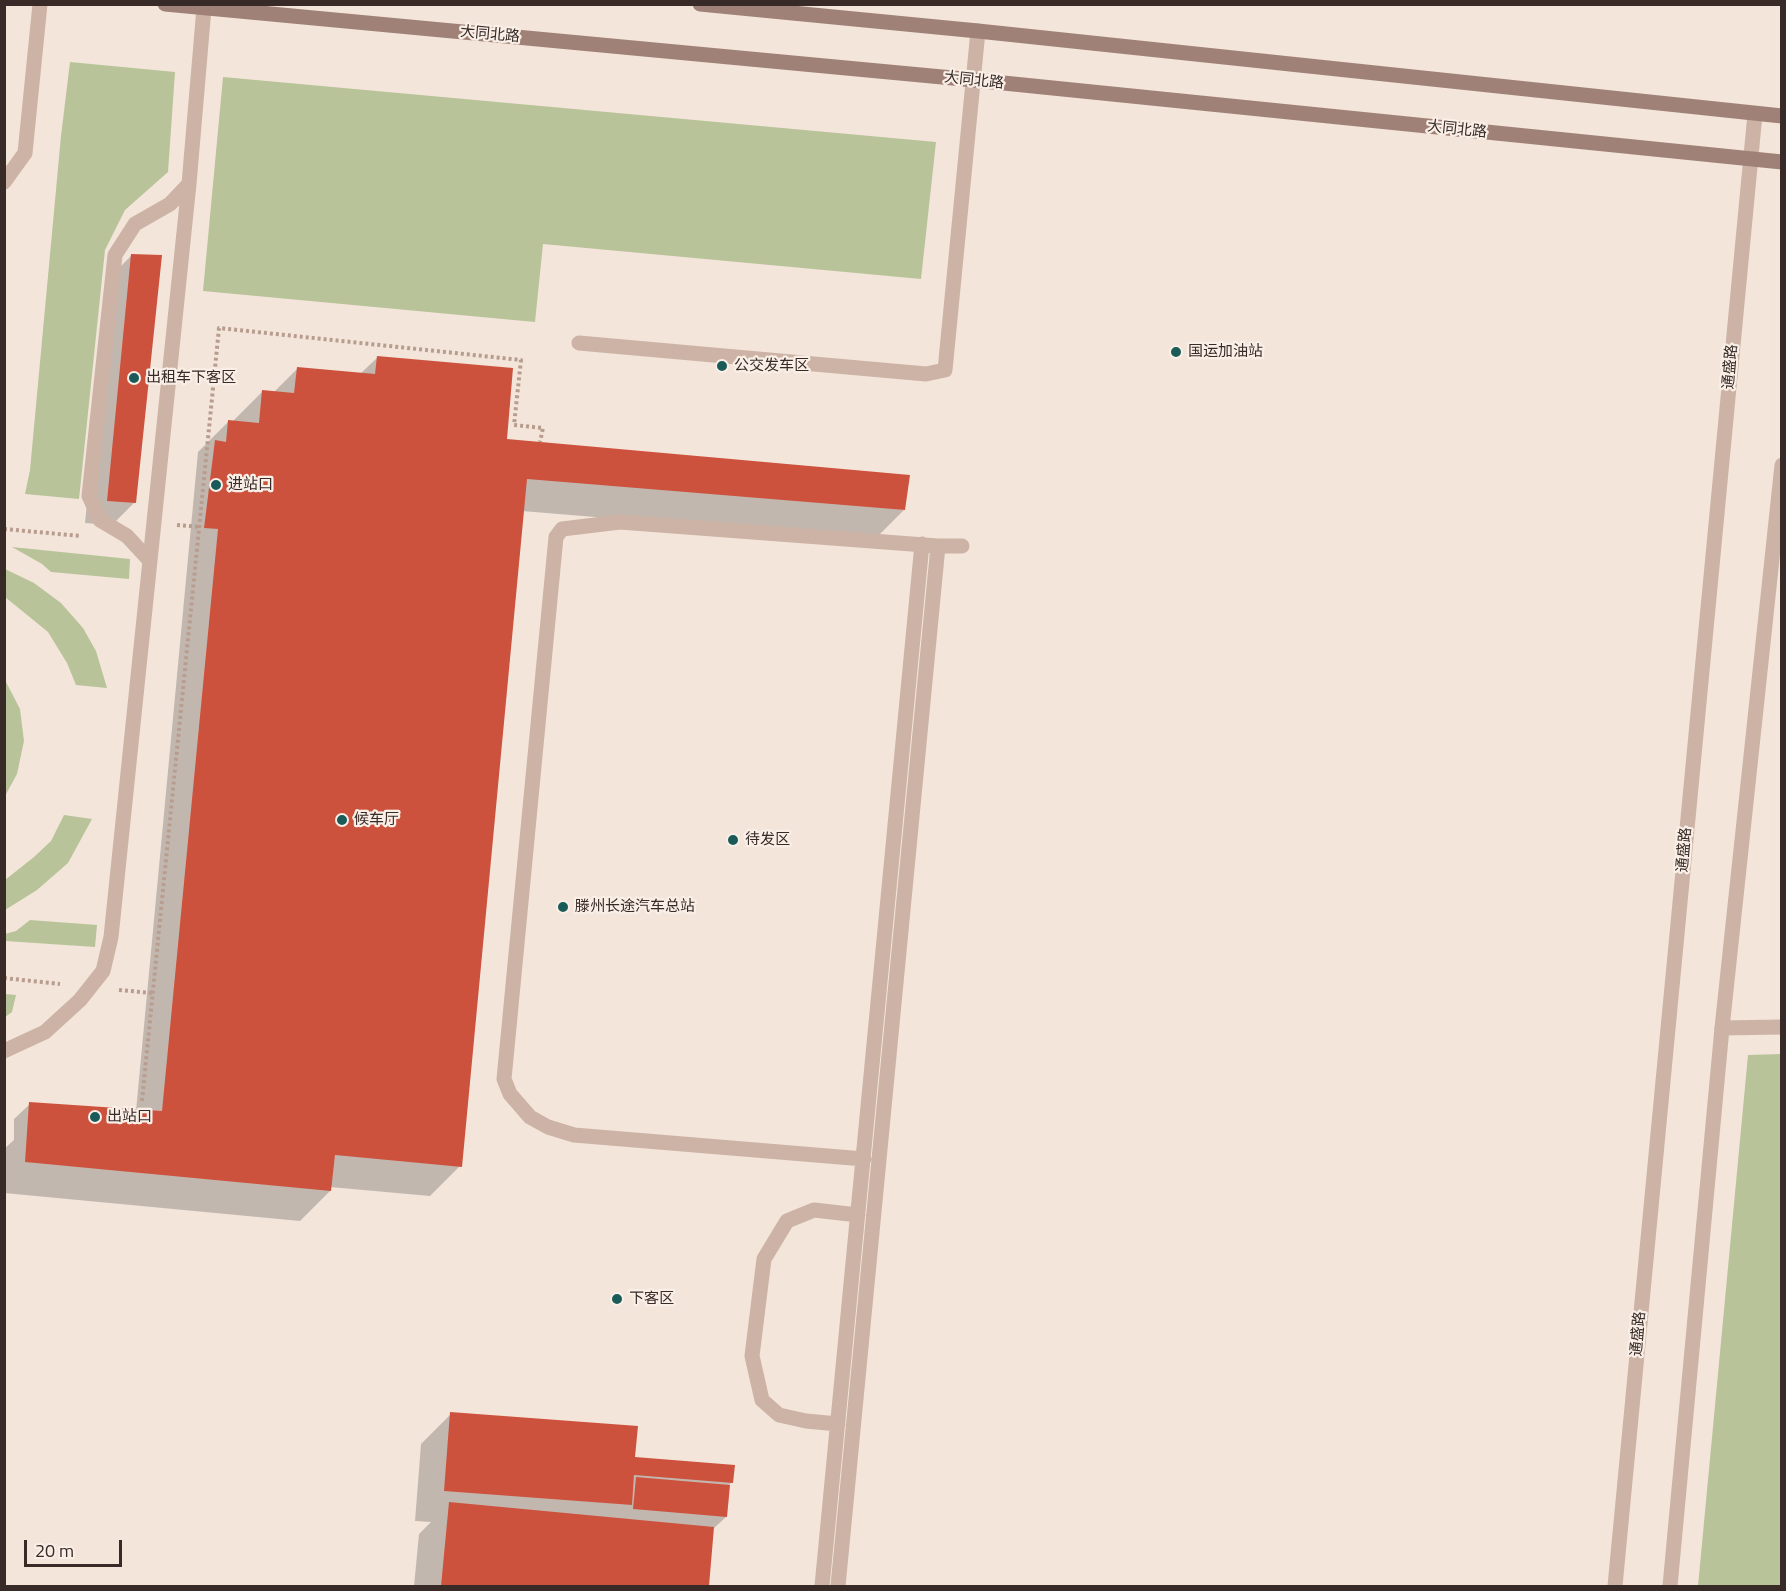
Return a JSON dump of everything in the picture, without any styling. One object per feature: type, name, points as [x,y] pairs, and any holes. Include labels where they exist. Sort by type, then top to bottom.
[{"type":"main road","name":"大同北路","points":[[165,4],[974,80],[1782,162]]},
{"type":"main road","points":[[700,4],[1782,116]]},
{"type":"street","points":[[4,182],[25,153],[40,4]]},
{"type":"street","points":[[4,1051],[45,1032],[80,1000],[103,970],[111,937],[189,184],[204,8]]},
{"type":"street","points":[[579,343],[926,374],[945,370],[978,31]]},
{"type":"street","name":"通盛路","points":[[1615,1587],[1755,114]]},
{"type":"street","points":[[150,561],[127,536],[100,520],[89,496],[90,485],[115,255],[135,224],[170,204],[189,184]]},
{"type":"street","points":[[1670,1587],[1722,1028],[1782,465]]},
{"type":"street","points":[[864,1159],[574,1135],[549,1127],[530,1117],[510,1094],[504,1079],[556,537],[561,529],[620,522],[962,546]]},
{"type":"street","points":[[822,1587],[922,544]]},
{"type":"street","points":[[838,1587],[938,546]]},
{"type":"street","points":[[1722,1028],[1782,1027]]},
{"type":"street","points":[[838,1424],[806,1421],[779,1415],[762,1400],[752,1356],[764,1259],[787,1221],[814,1210],[858,1215]]},
{"type":"path","points":[[142,1101],[219,328],[521,360],[514,425],[543,428],[540,442]]},
{"type":"green space","points":[[70,62],[175,72],[168,172],[125,210],[105,250],[79,499],[25,494],[30,470]]},
{"type":"green space","points":[[223,77],[936,142],[921,279],[543,244],[535,322],[203,291]]},
{"type":"green space","points":[[12,547],[130,559],[129,579],[51,572],[42,564]]},
{"type":"green space","points":[[5,569],[34,583],[61,603],[83,628],[96,651],[107,688],[76,685],[67,663],[48,632],[5,597]]},
{"type":"green space","points":[[5,680],[20,709],[24,741],[17,774],[5,796]]},
{"type":"green space","points":[[64,815],[92,819],[68,863],[37,890],[5,910],[5,880],[51,841]]},
{"type":"green space","points":[[30,920],[97,925],[95,947],[5,941],[5,934],[16,931]]},
{"type":"green space","points":[[5,994],[16,995],[12,1012],[5,1017]]},
{"type":"green space","points":[[1781,1054],[1781,1586],[1698,1586],[1748,1055]]},
{"type":"building","name":"出租车下客区","points":[[131,254],[162,255],[136,503],[107,501]]},
{"type":"building","name":"候车厅","points":[[377,356],[513,368],[507,439],[910,475],[905,510],[527,479],[462,1167],[335,1155],[331,1191],[25,1162],[29,1102],[162,1111],[218,529],[204,528],[215,440],[226,442],[228,420],[259,423],[262,390],[294,393],[297,367],[375,374]]},
{"type":"building","points":[[450,1412],[638,1426],[635,1457],[735,1465],[733,1483],[634,1475],[632,1505],[444,1491]]},
{"type":"building","points":[[636,1477],[730,1485],[727,1517],[633,1509]]},
{"type":"building","points":[[449,1502],[714,1527],[709,1586],[441,1586]]},
{"type":"place","name":"国运加油站","points":[[1176,352]]},
{"type":"place","name":"公交发车区","points":[[722,366]]},
{"type":"place","name":"出租车下客区","points":[[134,378]]},
{"type":"place","name":"进站口","points":[[216,485]]},
{"type":"place","name":"候车厅","points":[[342,820]]},
{"type":"place","name":"待发区","points":[[733,840]]},
{"type":"place","name":"滕州长途汽车总站","points":[[563,907]]},
{"type":"place","name":"出站口","points":[[95,1117]]},
{"type":"place","name":"下客区","points":[[617,1299]]}]
